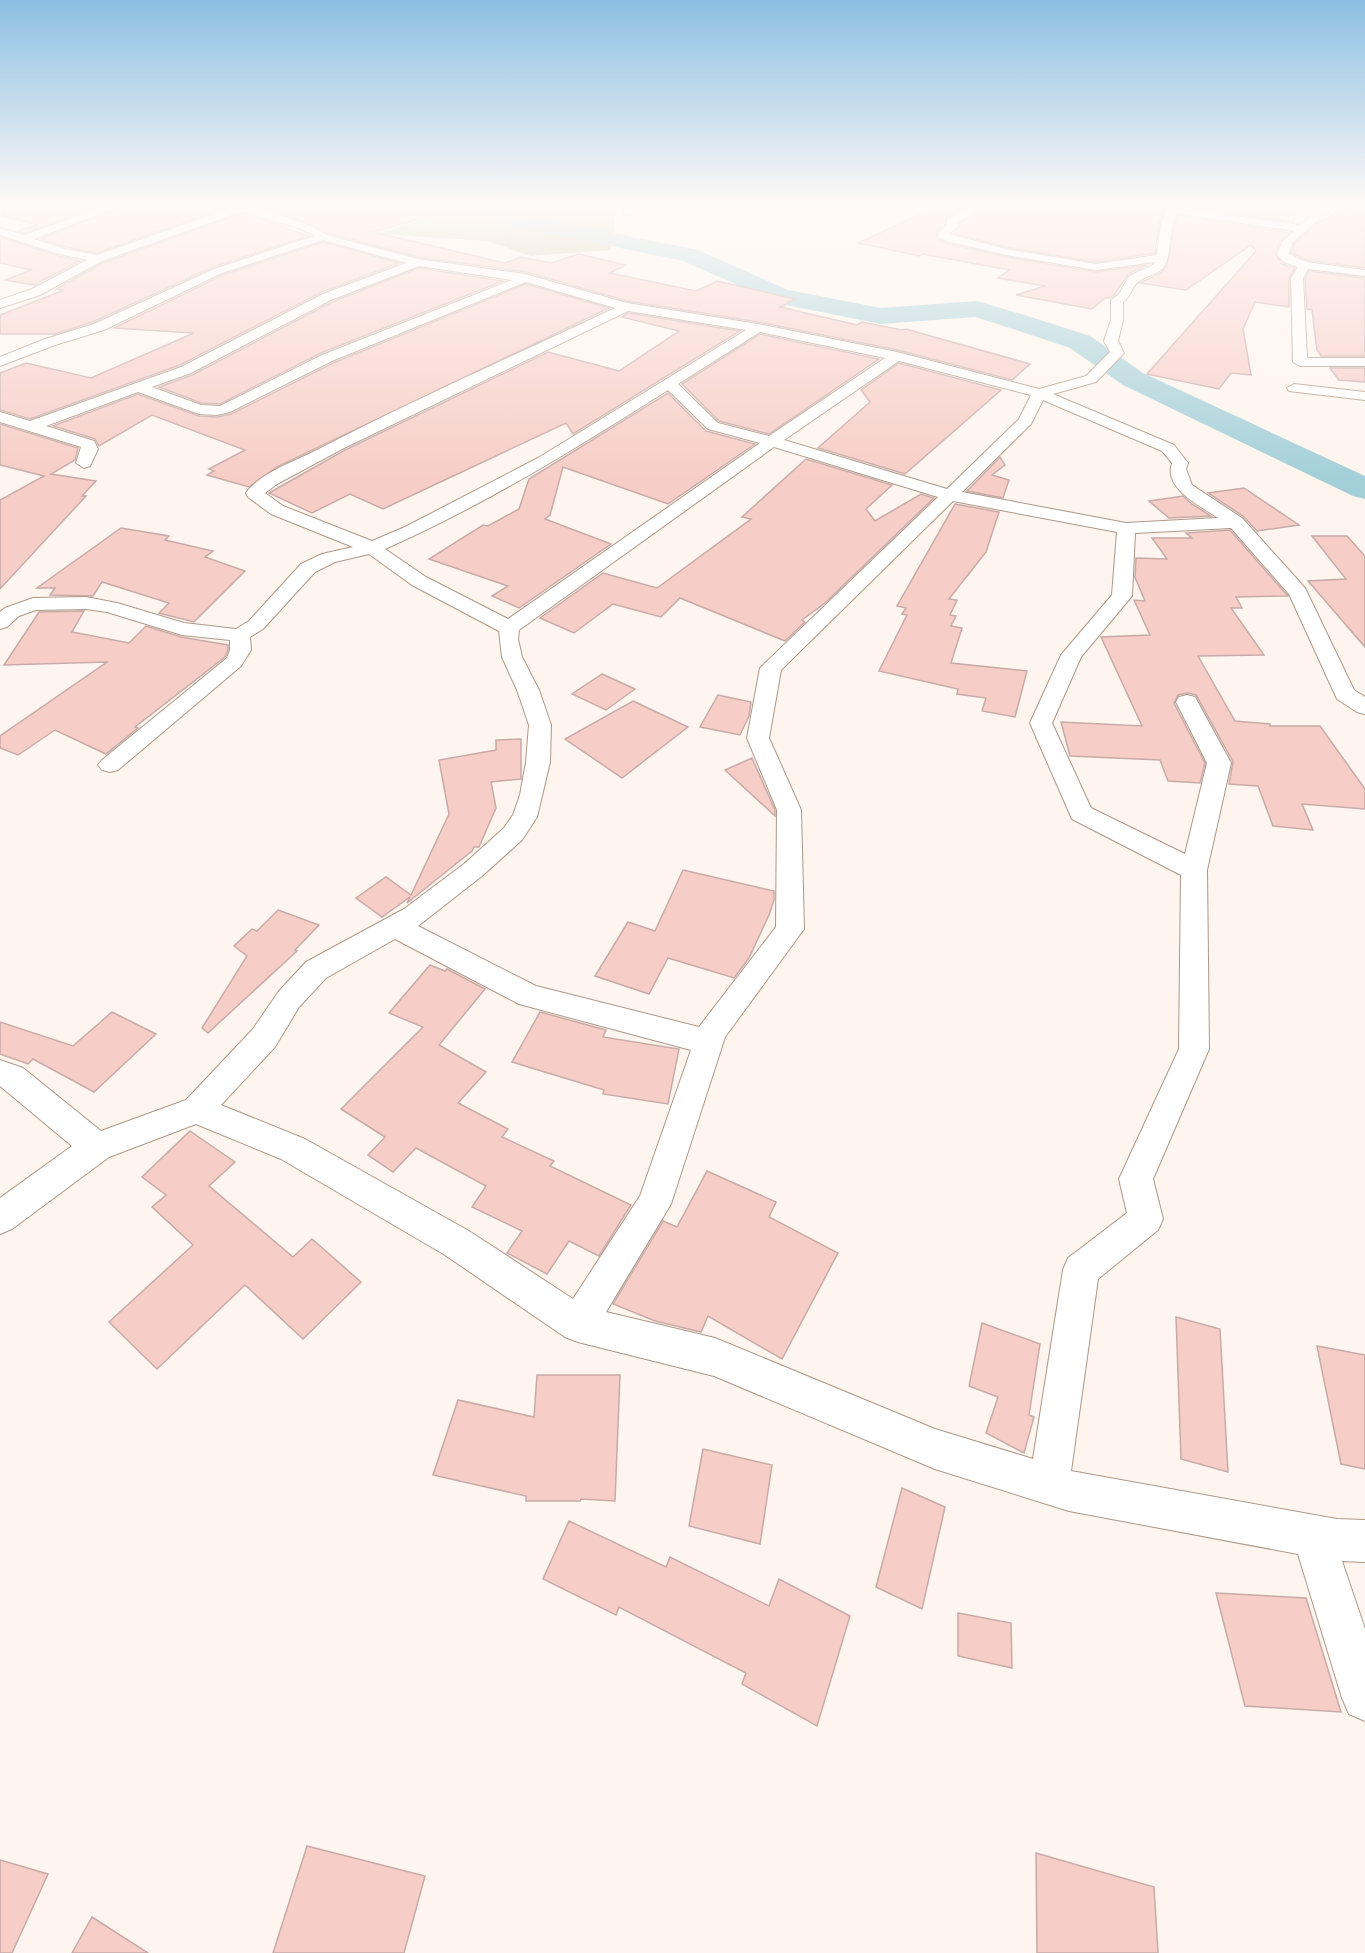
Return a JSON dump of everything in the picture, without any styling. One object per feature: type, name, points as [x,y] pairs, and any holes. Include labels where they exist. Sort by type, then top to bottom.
[{"type":"street","points":[[0,304],[18,298]]},
{"type":"street","points":[[0,362],[50,342],[99,327],[160,298]]},
{"type":"street","points":[[33,426],[139,388],[218,354],[325,298]]},
{"type":"street","points":[[139,388],[202,410],[223,410],[299,371],[415,322],[482,298]]},
{"type":"street","points":[[595,298],[626,307],[758,328],[897,356],[1039,393],[1168,448],[1180,462],[1178,469],[1184,487],[1236,522],[1298,592],[1345,694],[1365,707]]},
{"type":"street","points":[[1039,393],[1091,379],[1117,353],[1111,341],[1117,320],[1117,300],[1120,298]]},
{"type":"street","points":[[1298,298],[1300,362],[1365,362]]},
{"type":"street","points":[[509,628],[419,581],[372,548],[277,510],[254,493],[271,480],[338,445],[626,307]]},
{"type":"street","points":[[0,622],[12,612],[33,604],[86,603],[110,607],[182,629],[239,635],[256,625],[308,568],[339,555],[372,548],[411,531],[544,461],[758,328]]},
{"type":"street","points":[[0,1218],[97,1146],[197,1110],[264,1038],[290,999],[316,970],[414,916],[473,870],[513,834],[525,817],[532,795],[538,762],[540,725],[512,657],[508,639],[509,628],[772,441],[897,356]]},
{"type":"street","points":[[668,382],[713,426],[772,441],[950,495],[1126,528],[1236,522]]},
{"type":"street","points":[[1294,388],[1365,396]]},
{"type":"street","points":[[578,1324],[654,1204],[712,1032],[790,929],[789,810],[758,738],[771,668],[1026,421],[1039,393]]},
{"type":"street","points":[[0,417],[88,444],[90,449],[84,463]]},
{"type":"street","points":[[1126,528],[1122,596],[1071,655],[1041,723],[1081,813],[1194,870]]},
{"type":"street","points":[[110,765],[234,662],[240,654],[242,645],[239,635]]},
{"type":"street","points":[[1048,1485],[1082,1270],[1146,1219],[1136,1179],[1194,1049],[1194,870],[1219,763],[1187,702]]},
{"type":"street","points":[[395,927],[529,996],[709,1042]]},
{"type":"street","points":[[0,1073],[12,1077],[97,1146]]},
{"type":"street","points":[[197,1110],[293,1149],[457,1243],[578,1324],[715,1357],[935,1449],[1069,1491],[1312,1536],[1365,1541]]},
{"type":"street","points":[[1312,1536],[1365,1698]]},
{"type":"building","points":[[43,298],[145,298],[93,322],[55,334],[0,334],[0,315]]},
{"type":"building","points":[[175,298],[310,298],[180,365],[30,419],[0,410],[0,373],[26,363],[91,378],[194,333],[114,328]]},
{"type":"building","points":[[342,298],[460,298],[321,353],[220,404],[201,403],[159,387],[192,375]]},
{"type":"building","points":[[491,298],[575,298],[609,308],[277,467],[249,487],[207,475],[214,471],[209,469],[245,450],[152,415],[99,446],[95,439],[53,426],[138,394],[199,416],[217,417],[231,414],[333,363]]},
{"type":"building","points":[[617,298],[791,298],[795,299],[780,307],[857,325],[862,322],[906,329],[1030,364],[1012,380],[897,350],[758,322]]},
{"type":"building","points":[[1033,298],[1105,298],[1092,309]]},
{"type":"building","points":[[1214,298],[1289,298],[1289,307],[1255,302],[1243,329],[1251,375],[1231,373],[1219,389],[1147,374]]},
{"type":"building","points":[[1306,298],[1365,298],[1365,356],[1321,356],[1317,350],[1312,310],[1307,309]]},
{"type":"building","points":[[628,313],[740,331],[573,434],[566,423],[383,509],[350,494],[312,513],[269,493],[345,450],[548,352],[619,371],[679,331],[622,317]]},
{"type":"building","points":[[760,334],[879,359],[769,434],[719,421],[682,384]]},
{"type":"building","points":[[899,363],[1001,390],[905,474],[818,448],[870,402],[861,390]]},
{"type":"building","points":[[1330,368],[1365,368],[1365,382],[1339,380]]},
{"type":"building","points":[[668,393],[706,431],[755,444],[668,504],[563,467],[550,515],[545,519],[611,544],[519,608],[492,596],[508,586],[429,559],[483,525],[488,526],[519,509],[529,479]]},
{"type":"building","points":[[0,424],[78,448],[75,460],[51,474],[96,481],[82,496],[86,496],[0,589],[0,500],[44,476],[0,465]]},
{"type":"building","points":[[1000,457],[1005,465],[992,475],[1009,480],[1003,498],[967,491]]},
{"type":"building","points":[[806,459],[892,485],[866,509],[875,521],[921,494],[934,498],[825,603],[802,620],[805,622],[785,641],[680,598],[661,617],[613,604],[574,633],[540,618],[603,573],[657,588],[751,519],[742,517]]},
{"type":"building","points":[[1244,488],[1299,525],[1257,531],[1243,516],[1208,493]]},
{"type":"building","points":[[1183,496],[1211,516],[1169,518],[1149,501]]},
{"type":"building","points":[[955,504],[999,512],[986,552],[949,599],[957,600],[950,615],[956,616],[951,626],[962,628],[951,663],[1027,671],[1015,717],[982,711],[986,698],[957,694],[958,689],[879,671],[907,615],[902,614],[906,608],[897,606]]},
{"type":"building","points":[[121,528],[169,536],[165,540],[213,551],[205,557],[245,571],[194,622],[159,613],[169,603],[102,582],[93,596],[50,595],[55,588],[37,588]]},
{"type":"building","points":[[1230,530],[1288,596],[1236,597],[1242,608],[1231,608],[1264,655],[1198,656],[1235,721],[1270,724],[1270,726],[1320,726],[1365,789],[1365,809],[1302,804],[1313,830],[1273,826],[1258,786],[1229,784],[1233,762],[1196,695],[1188,693],[1178,695],[1174,703],[1205,763],[1200,783],[1168,781],[1160,760],[1070,756],[1061,722],[1142,726],[1101,637],[1150,635],[1134,600],[1145,601],[1135,577],[1136,558],[1167,559],[1152,538],[1192,538],[1186,533]]},
{"type":"building","points":[[1312,536],[1347,536],[1365,556],[1365,647],[1308,581],[1346,579]]},
{"type":"building","points":[[84,611],[72,632],[129,643],[146,626],[181,637],[228,645],[228,650],[225,657],[135,727],[138,728],[106,754],[55,730],[18,755],[0,748],[0,736],[107,662],[4,665],[39,612]]},
{"type":"building","points":[[602,674],[635,689],[606,710],[572,694]]},
{"type":"building","points":[[718,695],[751,702],[749,716],[740,735],[700,727]]},
{"type":"building","points":[[633,701],[688,727],[622,778],[565,739]]},
{"type":"building","points":[[521,739],[521,779],[491,782],[496,808],[479,847],[474,847],[407,903],[410,897],[382,917],[356,898],[386,877],[411,895],[449,814],[439,760],[496,750],[496,740]]},
{"type":"building","points":[[752,758],[775,810],[775,816],[725,770]]},
{"type":"building","points":[[683,870],[774,891],[774,900],[769,915],[749,958],[734,978],[668,958],[649,994],[595,976],[628,922],[655,931]]},
{"type":"building","points":[[278,910],[319,925],[295,950],[297,951],[208,1033],[202,1028],[247,956],[234,946],[252,929],[257,931]]},
{"type":"building","points":[[430,965],[445,971],[447,969],[485,989],[439,1045],[486,1072],[458,1103],[508,1129],[502,1137],[554,1161],[550,1166],[631,1205],[599,1256],[569,1241],[547,1274],[507,1253],[522,1231],[472,1207],[486,1186],[416,1148],[393,1172],[368,1155],[385,1137],[341,1109],[423,1027],[389,1013]]},
{"type":"building","points":[[112,1012],[156,1034],[94,1092],[33,1059],[28,1064],[0,1054],[0,1022],[73,1046]]},
{"type":"building","points":[[540,1012],[606,1030],[603,1037],[679,1049],[668,1104],[603,1094],[604,1090],[512,1062]]},
{"type":"building","points":[[190,1131],[235,1162],[209,1186],[293,1257],[312,1239],[361,1282],[303,1339],[245,1285],[157,1369],[109,1322],[193,1245],[152,1207],[166,1195],[142,1177]]},
{"type":"building","points":[[707,1171],[776,1202],[769,1217],[838,1253],[782,1359],[708,1316],[701,1332],[655,1321],[613,1304],[663,1221],[677,1227]]},
{"type":"building","points":[[1176,1317],[1220,1329],[1228,1472],[1181,1459]]},
{"type":"building","points":[[982,1323],[1040,1344],[1029,1415],[1034,1417],[1024,1453],[986,1433],[998,1397],[969,1386]]},
{"type":"building","points":[[1317,1346],[1365,1355],[1365,1469],[1341,1464]]},
{"type":"building","points":[[537,1375],[620,1375],[615,1501],[581,1499],[580,1501],[526,1501],[526,1496],[433,1475],[458,1400],[534,1417]]},
{"type":"building","points":[[703,1449],[772,1465],[760,1544],[689,1526]]},
{"type":"building","points":[[902,1488],[945,1507],[922,1609],[876,1587]]},
{"type":"building","points":[[569,1521],[666,1567],[670,1557],[769,1606],[779,1579],[850,1616],[817,1726],[742,1684],[746,1673],[619,1607],[616,1615],[543,1579]]},
{"type":"building","points":[[1216,1593],[1306,1598],[1341,1712],[1245,1706]]},
{"type":"building","points":[[958,1613],[1011,1623],[1012,1668],[958,1656]]},
{"type":"building","points":[[307,1846],[425,1876],[404,1953],[273,1953]]},
{"type":"building","points":[[1036,1853],[1154,1887],[1158,1953],[1037,1953]]},
{"type":"building","points":[[0,1860],[48,1874],[12,1953],[0,1953]]},
{"type":"building","points":[[92,1917],[148,1953],[72,1953]]},
{"type":"waterway","points":[[792,298],[881,316],[977,309],[1080,342],[1133,379],[1365,489]]}]
